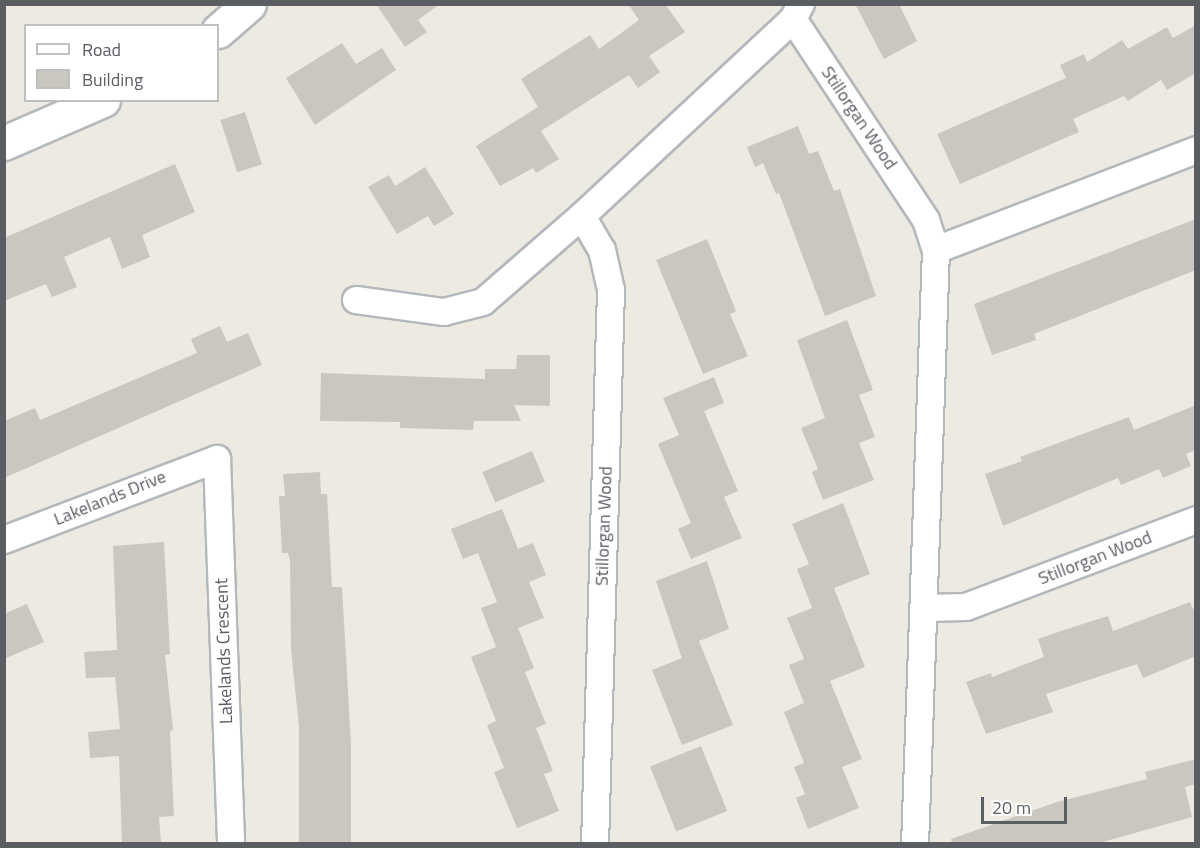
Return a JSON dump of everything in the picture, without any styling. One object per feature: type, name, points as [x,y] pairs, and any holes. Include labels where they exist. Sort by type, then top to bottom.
[{"type":"street","points":[[219,30],[249,4]]},
{"type":"street","name":"Stillorgan Wood","points":[[356,300],[444,312],[483,302],[582,216],[797,12],[926,220],[936,250],[915,843]]},
{"type":"street","points":[[4,143],[98,102]]},
{"type":"street","points":[[936,250],[1196,150]]},
{"type":"street","name":"Stillorgan Wood","points":[[582,216],[602,249],[611,290],[595,843]]},
{"type":"street","name":"Lakelands Drive","points":[[4,540],[217,459]]},
{"type":"street","name":"Lakelands Crescent","points":[[217,459],[231,843]]},
{"type":"street","name":"Stillorgan Wood","points":[[925,608],[966,607],[1196,520]]},
{"type":"building","points":[[376,4],[440,4],[418,20],[427,32],[405,47]]},
{"type":"building","points":[[628,4],[665,4],[685,32],[649,56],[660,72],[638,88],[629,75],[541,131],[559,159],[536,173],[533,168],[500,186],[476,146],[538,107],[521,79],[590,35],[599,49],[639,20]]},
{"type":"building","points":[[855,4],[899,4],[917,41],[884,59]]},
{"type":"building","points":[[1196,25],[1196,73],[1167,90],[1161,80],[1128,101],[1124,96],[1073,119],[1079,132],[960,184],[937,134],[1066,78],[1060,65],[1084,54],[1087,62],[1122,40],[1128,49],[1167,27],[1173,38]]},
{"type":"building","points":[[342,43],[356,64],[382,48],[396,70],[315,125],[286,78]]},
{"type":"building","points":[[245,112],[262,164],[237,172],[220,120]]},
{"type":"building","points":[[798,126],[809,154],[818,151],[834,191],[840,189],[876,296],[825,316],[779,193],[776,194],[763,163],[755,167],[747,147]]},
{"type":"building","points":[[175,164],[195,212],[142,235],[150,257],[122,269],[110,237],[64,257],[77,287],[52,297],[46,284],[4,301],[4,238]]},
{"type":"building","points":[[425,167],[454,214],[434,226],[428,216],[397,234],[368,187],[389,175],[395,186]]},
{"type":"building","points":[[1196,219],[1196,270],[1034,334],[1036,340],[992,355],[974,304]]},
{"type":"building","points":[[707,239],[736,311],[730,314],[748,356],[703,374],[656,260]]},
{"type":"building","points":[[847,320],[873,390],[859,395],[875,437],[859,443],[874,480],[823,500],[812,472],[818,469],[801,428],[825,418],[797,340]]},
{"type":"building","points":[[220,326],[227,342],[248,333],[262,365],[4,478],[4,421],[35,408],[40,420],[197,353],[191,339]]},
{"type":"building","points":[[517,355],[550,355],[550,406],[514,405],[521,421],[474,421],[473,430],[400,428],[400,422],[320,421],[321,373],[485,379],[485,369],[516,369]]},
{"type":"building","points":[[714,377],[724,403],[704,411],[738,491],[724,497],[742,538],[691,559],[678,529],[691,523],[658,444],[679,435],[663,398]]},
{"type":"building","points":[[1196,405],[1196,450],[1186,454],[1191,466],[1163,478],[1159,469],[1121,485],[1118,478],[1003,526],[985,474],[1022,461],[1020,457],[1129,417],[1134,430]]},
{"type":"building","points":[[532,451],[545,481],[495,502],[482,472]]},
{"type":"building","points":[[320,472],[321,494],[327,494],[332,587],[342,587],[351,745],[351,843],[299,843],[299,727],[291,649],[290,560],[288,553],[282,553],[279,496],[285,496],[283,474]]},
{"type":"building","points":[[843,503],[870,574],[834,588],[865,667],[830,681],[862,759],[842,767],[859,808],[808,829],[796,798],[805,794],[794,767],[804,763],[784,712],[804,703],[789,665],[804,659],[787,618],[812,608],[797,569],[809,564],[792,524]]},
{"type":"building","points":[[502,509],[518,549],[533,543],[546,575],[529,582],[544,618],[518,628],[534,668],[525,672],[546,724],[536,728],[553,771],[544,774],[559,811],[517,828],[494,772],[504,768],[487,725],[496,721],[471,657],[496,647],[481,608],[497,602],[478,553],[463,559],[451,529]]},
{"type":"building","points":[[164,542],[170,654],[165,655],[173,730],[170,731],[174,816],[159,817],[161,843],[122,843],[119,756],[90,758],[88,732],[120,729],[115,677],[86,678],[84,652],[117,650],[113,546]]},
{"type":"building","points":[[707,561],[729,629],[699,641],[733,725],[682,745],[652,670],[682,658],[656,581]]},
{"type":"building","points":[[1190,602],[1196,615],[1196,656],[1143,678],[1137,664],[1046,694],[1053,712],[986,734],[966,682],[991,673],[992,677],[1044,657],[1038,639],[1108,616],[1113,631]]},
{"type":"building","points":[[27,604],[44,642],[4,659],[4,614]]},
{"type":"building","points":[[701,746],[727,811],[676,832],[650,767]]},
{"type":"building","points":[[1196,759],[1196,784],[1185,787],[1192,817],[1099,843],[952,843],[951,839],[1057,802],[1147,779],[1145,772]]}]
